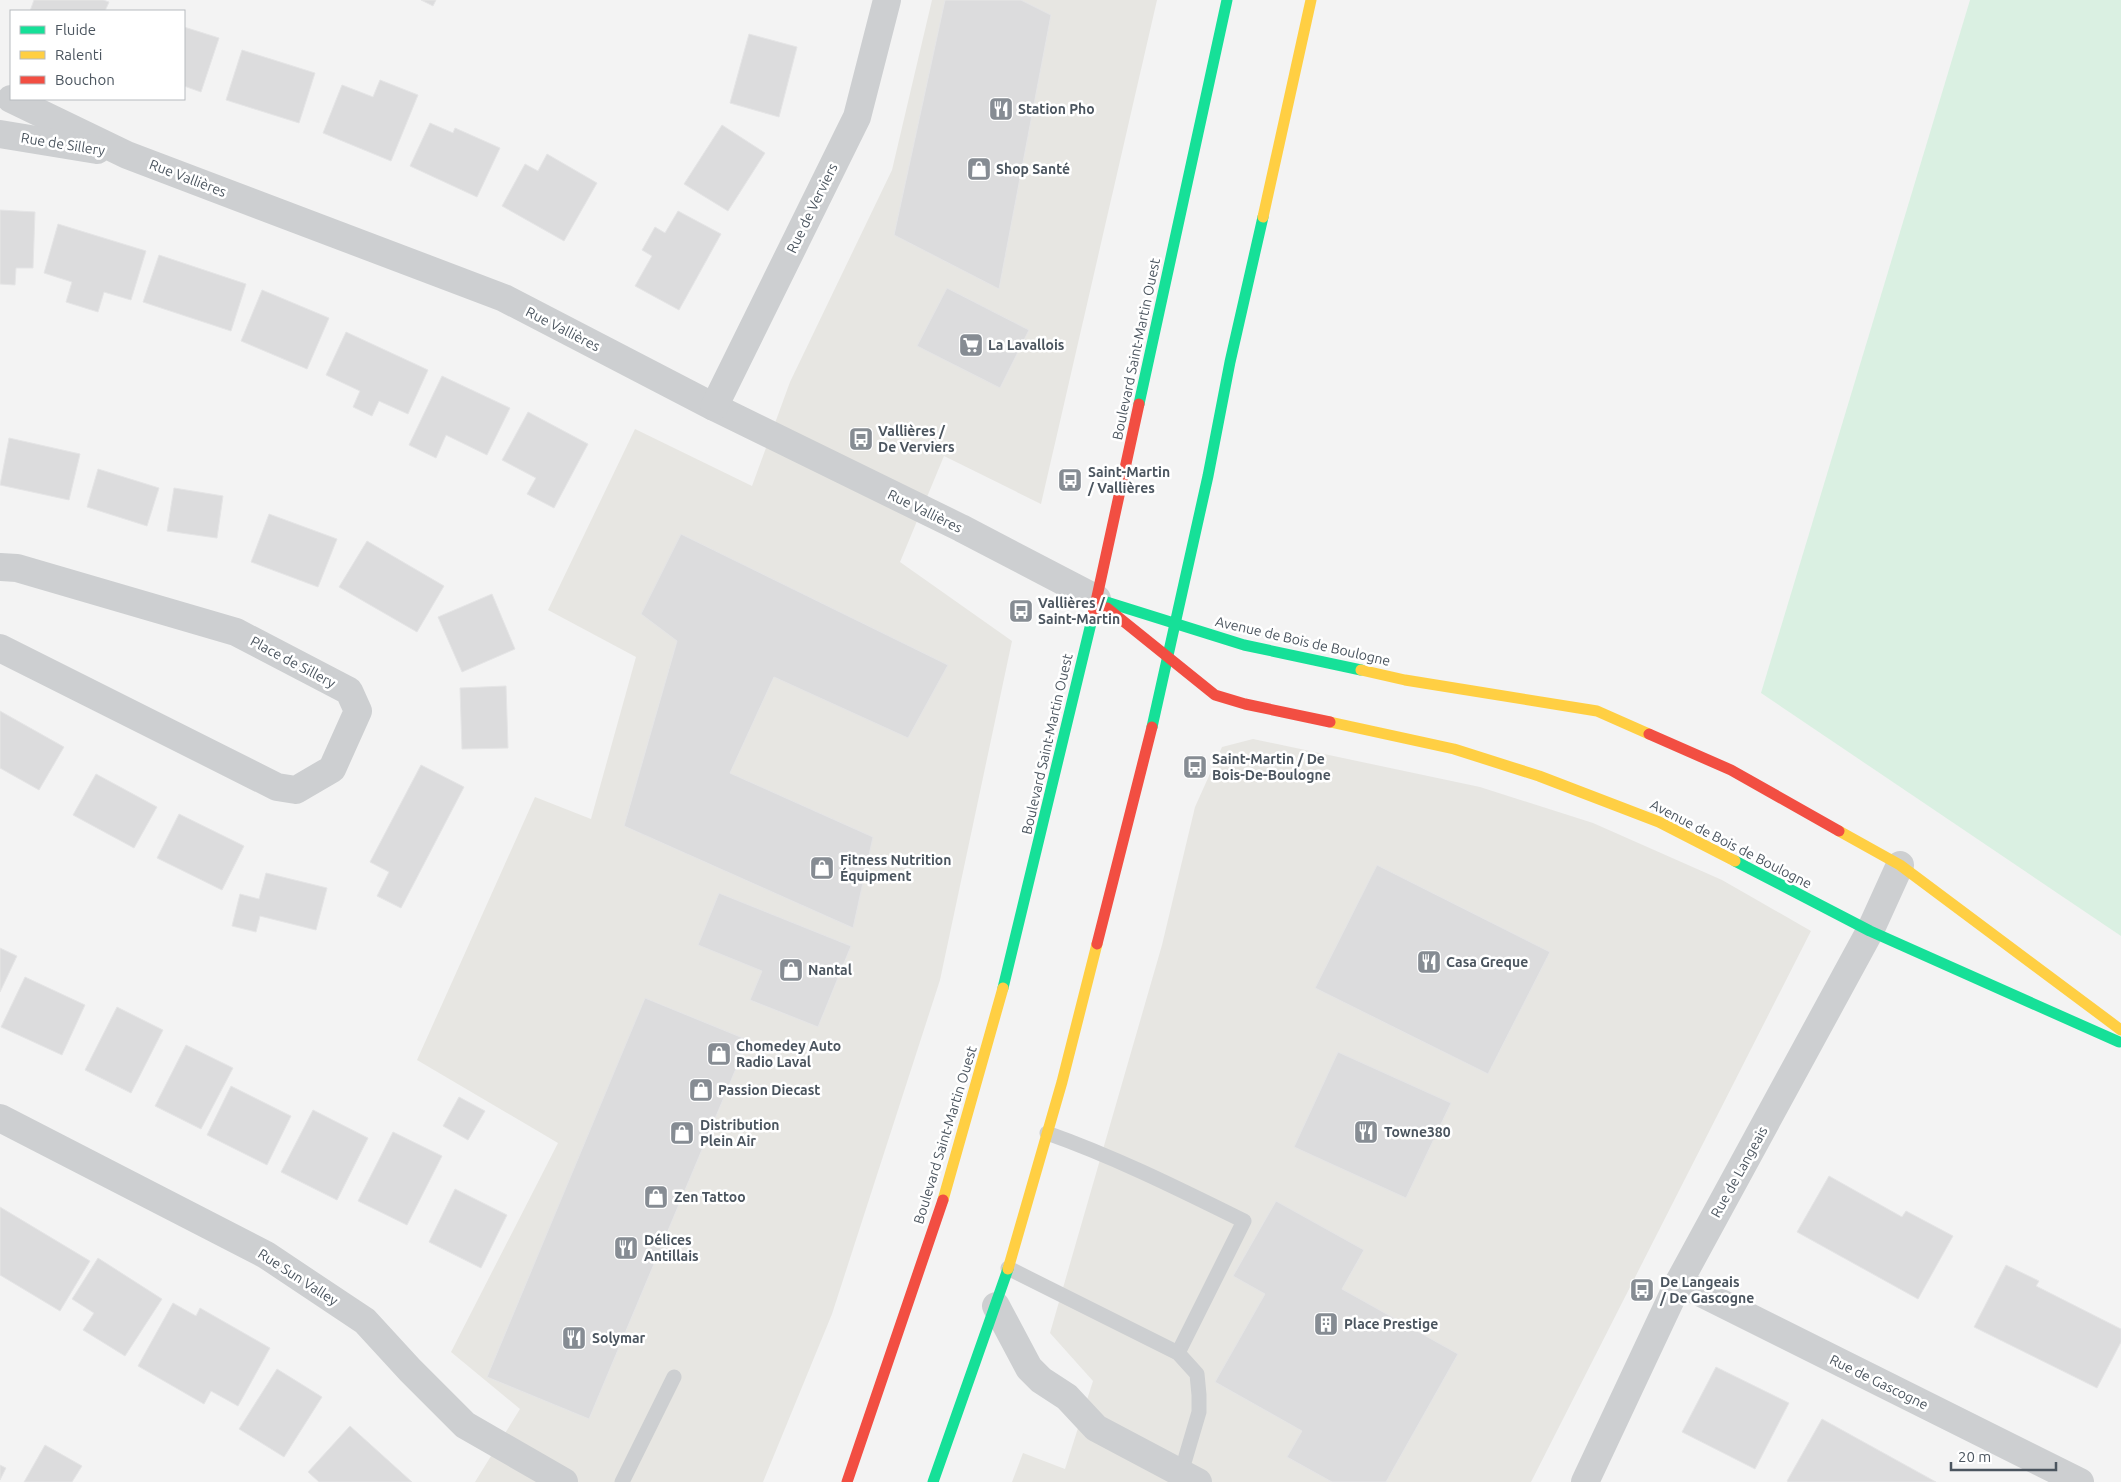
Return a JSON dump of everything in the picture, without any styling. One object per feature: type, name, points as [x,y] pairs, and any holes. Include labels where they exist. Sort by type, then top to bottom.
[{"type":"main road","name":"Boulevard Saint-Martin Ouest","points":[[847,1482],[947,1187],[986,1051],[1036,858],[1097,599],[1227,0]]},
{"type":"main road","points":[[933,1482],[1008,1268],[1090,976],[1168,658],[1230,362],[1311,0]]},
{"type":"main road","name":"Avenue de Bois de Boulogne","points":[[1097,599],[1175,625],[1244,645],[1405,680],[1597,711],[1731,770],[1900,865],[2121,1030]]},
{"type":"main road","name":"Avenue de Bois de Boulogne","points":[[1097,599],[1216,696],[1245,704],[1454,748],[1539,776],[1659,822],[1870,932],[2121,1043]]},
{"type":"street","name":"Rue de Verviers","points":[[714,407],[857,117],[887,0]]},
{"type":"street","name":"Rue Vallières","points":[[13,100],[127,155],[504,298],[714,407],[961,528],[1097,599]]},
{"type":"street","name":"Rue de Sillery","points":[[0,134],[127,155]]},
{"type":"street","name":"Place de Sillery","points":[[0,567],[17,568],[236,632],[350,691],[358,711],[332,769],[296,790],[277,787],[0,648]]},
{"type":"street","name":"Rue de Langeais","points":[[1585,1482],[1679,1282],[1870,932],[1900,865]]},
{"type":"street","name":"Rue Sun Valley","points":[[0,1118],[266,1255],[365,1321],[410,1370],[465,1425],[564,1482]]},
{"type":"street","name":"Rue de Gascogne","points":[[1679,1282],[2080,1482]]},
{"type":"street","points":[[996,1306],[1029,1368],[1041,1380],[1067,1397],[1096,1428],[1189,1478]]},
{"type":"lane","points":[[1047,1134],[1094,1150],[1244,1221],[1178,1353]]},
{"type":"lane","points":[[1008,1268],[1178,1353],[1197,1374],[1200,1412],[1189,1478]]},
{"type":"lane","points":[[622,1482],[674,1377]]},
{"type":"shaded area","points":[[932,0],[1157,0],[1041,504],[944,456],[900,562],[1012,641],[940,980],[832,1314],[763,1482],[475,1482],[520,1409],[451,1352],[558,1143],[417,1060],[535,797],[591,819],[636,657],[548,610],[635,429],[752,486],[790,382],[892,170]]},
{"type":"shaded area","points":[[1253,739],[1480,787],[1593,823],[1722,880],[1811,931],[1531,1482],[1012,1482],[1023,1453],[1065,1469],[1093,1381],[1050,1333],[1162,945],[1195,807],[1222,747]]},
{"type":"green space","points":[[1970,0],[2121,0],[2121,936],[1761,693]]},
{"type":"building","points":[[34,0],[103,0],[109,2],[105,10],[30,10]]},
{"type":"building","points":[[421,0],[436,0],[433,6]]},
{"type":"building","points":[[945,0],[1021,0],[1051,15],[999,289],[894,235]]},
{"type":"building","points":[[185,27],[219,38],[201,92],[185,86]]},
{"type":"building","points":[[749,34],[797,47],[779,117],[730,103]]},
{"type":"building","points":[[242,50],[315,73],[299,123],[226,100]]},
{"type":"building","points":[[380,80],[418,95],[391,161],[323,133],[342,85],[373,97]]},
{"type":"building","points":[[430,123],[453,133],[455,128],[500,148],[477,197],[410,166]]},
{"type":"building","points":[[722,125],[765,153],[728,211],[684,184]]},
{"type":"building","points":[[547,154],[597,183],[564,241],[502,206],[525,164],[538,171]]},
{"type":"building","points":[[0,210],[35,212],[33,268],[16,268],[15,285],[0,284]]},
{"type":"building","points":[[678,211],[721,234],[679,310],[635,286],[652,256],[642,250],[655,227],[665,233]]},
{"type":"building","points":[[58,224],[146,251],[131,300],[104,292],[98,312],[66,302],[72,282],[44,273]]},
{"type":"building","points":[[159,255],[246,284],[231,331],[143,302]]},
{"type":"building","points":[[947,288],[1029,330],[1000,388],[917,346]]},
{"type":"building","points":[[262,290],[329,318],[307,369],[241,341]]},
{"type":"building","points":[[346,332],[428,370],[408,414],[379,401],[372,416],[353,407],[360,391],[326,375]]},
{"type":"building","points":[[442,376],[510,408],[487,455],[446,435],[436,458],[409,445]]},
{"type":"building","points":[[528,412],[588,444],[554,508],[527,494],[536,478],[502,460]]},
{"type":"building","points":[[9,438],[80,454],[69,500],[0,485]]},
{"type":"building","points":[[98,469],[159,488],[147,526],[87,507]]},
{"type":"building","points":[[174,488],[223,496],[217,538],[167,531]]},
{"type":"building","points":[[269,514],[337,539],[318,587],[251,562]]},
{"type":"building","points":[[681,534],[948,665],[908,738],[774,677],[730,773],[873,837],[853,928],[624,826],[677,641],[641,614]]},
{"type":"building","points":[[367,541],[444,586],[417,632],[339,587]]},
{"type":"building","points":[[492,594],[515,649],[462,672],[438,617]]},
{"type":"building","points":[[506,686],[508,748],[462,749],[460,688]]},
{"type":"building","points":[[0,711],[64,747],[39,790],[0,768]]},
{"type":"building","points":[[421,765],[464,787],[401,908],[377,896],[389,872],[370,862]]},
{"type":"building","points":[[96,774],[157,807],[134,848],[73,815]]},
{"type":"building","points":[[179,814],[244,846],[222,890],[157,858]]},
{"type":"building","points":[[1377,865],[1550,952],[1488,1074],[1315,988]]},
{"type":"building","points":[[266,873],[327,888],[316,930],[260,916],[256,932],[232,926],[240,894],[259,899]]},
{"type":"building","points":[[719,893],[851,946],[818,1027],[750,1000],[762,971],[698,945]]},
{"type":"building","points":[[0,948],[17,956],[0,992]]},
{"type":"building","points":[[25,977],[85,1005],[62,1055],[1,1027]]},
{"type":"building","points":[[645,998],[748,1040],[589,1419],[487,1377]]},
{"type":"building","points":[[117,1007],[163,1030],[131,1093],[85,1070]]},
{"type":"building","points":[[186,1045],[233,1068],[201,1129],[155,1106]]},
{"type":"building","points":[[1338,1052],[1451,1103],[1406,1198],[1294,1147]]},
{"type":"building","points":[[231,1086],[291,1116],[267,1165],[207,1135]]},
{"type":"building","points":[[459,1097],[485,1111],[468,1140],[443,1126]]},
{"type":"building","points":[[313,1110],[368,1138],[337,1200],[281,1172]]},
{"type":"building","points":[[393,1132],[442,1156],[407,1225],[358,1201]]},
{"type":"building","points":[[1829,1176],[1902,1217],[1906,1211],[1953,1236],[1918,1299],[1797,1232]]},
{"type":"building","points":[[455,1189],[507,1215],[481,1268],[429,1242]]},
{"type":"building","name":"Place Prestige","points":[[1276,1201],[1364,1250],[1342,1289],[1458,1354],[1386,1482],[1332,1482],[1287,1457],[1302,1431],[1215,1382],[1265,1294],[1233,1276]]},
{"type":"building","points":[[0,1207],[90,1261],[60,1311],[0,1275]]},
{"type":"building","points":[[98,1258],[162,1299],[125,1356],[83,1330],[94,1313],[72,1299]]},
{"type":"building","points":[[2006,1265],[2039,1281],[2036,1286],[2121,1329],[2121,1342],[2097,1388],[1974,1327]]},
{"type":"building","points":[[173,1303],[196,1316],[200,1308],[270,1348],[238,1406],[211,1391],[204,1404],[138,1366]]},
{"type":"building","points":[[1716,1367],[1789,1403],[1755,1469],[1682,1432]]},
{"type":"building","points":[[277,1369],[322,1397],[284,1457],[239,1429]]},
{"type":"building","points":[[1822,1419],[1936,1482],[1788,1482]]},
{"type":"building","points":[[350,1426],[412,1482],[319,1482],[308,1472]]},
{"type":"building","points":[[45,1445],[82,1466],[72,1482],[24,1482]]},
{"type":"building","points":[[0,1465],[6,1468],[0,1480]]},
{"type":"traffic: fast","points":[[1139,404],[1227,0]]},
{"type":"traffic: fast","points":[[1152,727],[1263,217]]},
{"type":"traffic: fast","points":[[1097,599],[1244,645],[1361,670]]},
{"type":"traffic: fast","points":[[1003,988],[1093,615]]},
{"type":"traffic: fast","points":[[1735,861],[1870,931],[2119,1042]]},
{"type":"traffic: fast","points":[[933,1482],[1008,1269]]},
{"type":"traffic: slow","points":[[1263,217],[1311,0]]},
{"type":"traffic: slow","points":[[1361,670],[1405,680],[1597,711],[1649,734]]},
{"type":"traffic: slow","points":[[1330,722],[1454,749],[1539,776],[1659,822],[1735,861]]},
{"type":"traffic: slow","points":[[1839,831],[1900,865],[2121,1030]]},
{"type":"traffic: slow","points":[[1008,1269],[1062,1082],[1097,944]]},
{"type":"traffic: slow","points":[[943,1200],[1003,988]]},
{"type":"traffic: jam","points":[[1093,615],[1139,404]]},
{"type":"traffic: jam","points":[[1107,608],[1215,695],[1245,704],[1330,722]]},
{"type":"traffic: jam","points":[[1097,944],[1152,727]]},
{"type":"traffic: jam","points":[[1649,734],[1731,770],[1839,831]]},
{"type":"traffic: jam","points":[[847,1482],[943,1200]]},
{"type":"place","name":"Station Pho","points":[[1001,109]]},
{"type":"place","name":"Shop Santé","points":[[979,169]]},
{"type":"place","name":"La Lavallois","points":[[971,345]]},
{"type":"place","name":"Vallières / De Verviers","points":[[861,439]]},
{"type":"place","name":"Saint-Martin / Vallières","points":[[1070,480]]},
{"type":"place","name":"Vallières / Saint-Martin","points":[[1021,611]]},
{"type":"place","name":"Saint-Martin / De Bois-De-Boulogne","points":[[1195,767]]},
{"type":"place","name":"Fitness Nutrition Équipment","points":[[822,868]]},
{"type":"place","name":"Casa Greque","points":[[1429,962]]},
{"type":"place","name":"Nantal","points":[[791,970]]},
{"type":"place","name":"Chomedey Auto Radio Laval","points":[[719,1054]]},
{"type":"place","name":"Passion Diecast","points":[[701,1090]]},
{"type":"place","name":"Towne380","points":[[1366,1132]]},
{"type":"place","name":"Distribution Plein Air","points":[[682,1133]]},
{"type":"place","name":"Zen Tattoo","points":[[656,1197]]},
{"type":"place","name":"Délices Antillais","points":[[626,1248]]},
{"type":"place","name":"De Langeais / De Gascogne","points":[[1642,1290]]},
{"type":"place","name":"Place Prestige","points":[[1326,1324]]},
{"type":"place","name":"Solymar","points":[[574,1338]]}]
